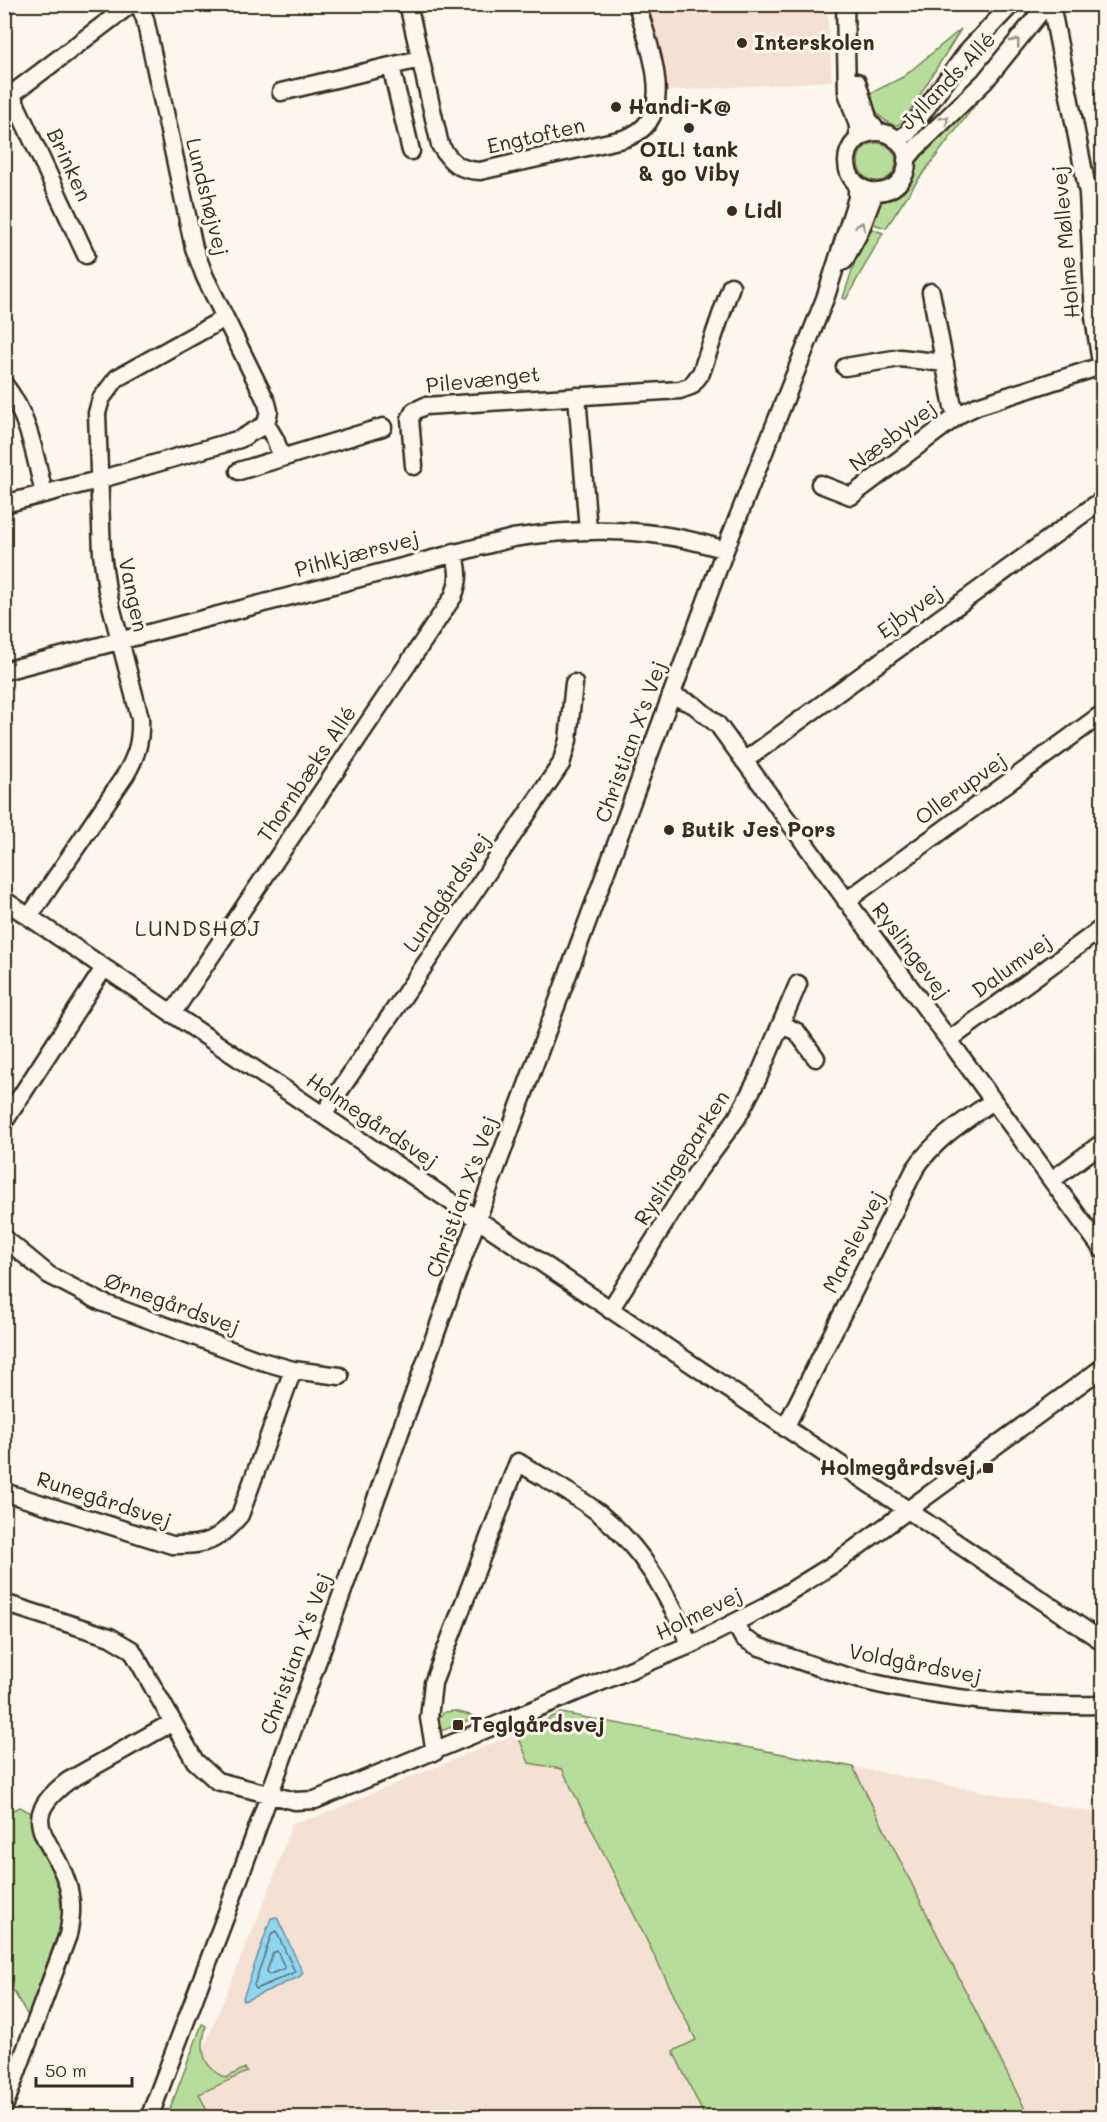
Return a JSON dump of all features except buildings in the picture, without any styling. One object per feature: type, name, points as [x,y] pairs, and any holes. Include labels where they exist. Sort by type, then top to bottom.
[{"type":"street","points":[[8,97],[131,4]]},
{"type":"street","name":"Lundshøjvej","points":[[139,4],[145,20],[185,217],[205,277],[267,403],[269,411],[266,424],[282,458]]},
{"type":"street","name":"Engtoften","points":[[408,4],[440,145],[449,160],[463,170],[480,171],[623,139],[642,131],[652,119],[656,104],[657,84],[638,4]]},
{"type":"street","points":[[844,4],[848,92],[858,126],[858,139]]},
{"type":"street","name":"Jyllands Allé","points":[[896,140],[907,134],[970,48],[1012,4]]},
{"type":"street","name":"Jyllands Allé","points":[[906,160],[985,81],[1049,4]]},
{"type":"street","name":"Holme Møllevej","points":[[1049,4],[1095,194],[1094,317],[1102,368]]},
{"type":"street","points":[[846,38],[869,121],[878,132],[896,140],[905,153],[904,173],[896,185],[875,192],[857,184],[848,171],[847,164],[851,146],[858,139],[878,132]]},
{"type":"street","points":[[281,92],[420,59]]},
{"type":"street","points":[[391,66],[411,152]]},
{"type":"street","name":"Brinken","points":[[8,97],[86,255]]},
{"type":"street","name":"Christian X's Vej","points":[[149,2118],[226,1915],[477,1220],[725,550],[826,296],[857,198],[857,184]]},
{"type":"street","name":"Christian X's Vej","points":[[826,296],[860,231],[875,192]]},
{"type":"street","name":"Pilevænget","points":[[414,466],[410,419],[414,411],[425,406],[680,390],[692,386],[701,373],[731,286]]},
{"type":"street","name":"Næsbyvej","points":[[931,292],[953,407],[960,414]]},
{"type":"street","name":"Vangen","points":[[29,917],[136,756],[141,740],[140,718],[106,590],[98,480],[97,413],[107,387],[117,378],[225,318]]},
{"type":"street","points":[[845,367],[900,358],[945,363]]},
{"type":"street","name":"Næsbyvej","points":[[820,484],[851,496],[960,414],[977,406],[1102,368]]},
{"type":"street","points":[[4,384],[18,402],[28,424],[44,494]]},
{"type":"street","points":[[577,396],[588,530]]},
{"type":"street","points":[[4,504],[98,480],[240,439],[266,424]]},
{"type":"street","points":[[239,471],[383,427]]},
{"type":"street","name":"Ejbyvej","points":[[744,761],[1102,500]]},
{"type":"street","name":"Pihlkjærsvej","points":[[4,671],[513,538],[588,530],[622,530],[690,538],[725,550]]},
{"type":"street","name":"Thornbæks Allé","points":[[172,1014],[453,597],[459,572],[454,552]]},
{"type":"street","name":"Lundgårdsvej","points":[[323,1115],[561,764],[568,740],[574,682]]},
{"type":"street","name":"Ryslingevej","points":[[672,695],[706,712],[1102,1249]]},
{"type":"street","name":"Ollerupvej","points":[[846,901],[1102,714]]},
{"type":"street","name":"Holmegårdsvej","points":[[4,900],[785,1428],[910,1509],[1102,1641]]},
{"type":"street","name":"Dalumvej","points":[[949,1040],[1102,928]]},
{"type":"street","points":[[4,1122],[104,968]]},
{"type":"street","name":"Ryslingeparken","points":[[610,1310],[695,1175],[737,1118],[758,1078],[798,984]]},
{"type":"street","points":[[781,1024],[797,1032],[816,1058]]},
{"type":"street","name":"Marslevvej","points":[[785,1428],[915,1169],[926,1152],[942,1137],[993,1101]]},
{"type":"street","points":[[1052,1180],[1102,1143]]},
{"type":"street","name":"Ørnegårdsvej","points":[[4,1238],[49,1275],[83,1294],[258,1360],[293,1370],[340,1377]]},
{"type":"street","name":"Holmevej","points":[[4,1603],[123,1643],[132,1650],[195,1761],[207,1774],[228,1785],[295,1801],[315,1800],[690,1645],[735,1623],[824,1570],[1102,1368]]},
{"type":"street","name":"Runegårdsvej","points":[[4,1492],[172,1545],[191,1546],[212,1541],[227,1530],[240,1515],[293,1370]]},
{"type":"street","points":[[435,1752],[429,1718],[433,1683],[518,1462],[599,1514],[634,1547],[653,1572],[690,1645]]},
{"type":"street","name":"Voldgårdsvej","points":[[735,1623],[743,1638],[757,1646],[856,1679],[922,1693],[988,1701],[1064,1706],[1102,1705]]},
{"type":"street","points":[[4,2107],[68,1935],[72,1913],[66,1878],[43,1837],[40,1820],[43,1806],[52,1793],[68,1781],[173,1722]]},
{"type":"shaded area","name":"Interskolen","points":[[647,5],[827,5],[832,81],[666,91]]},
{"type":"shaded area","points":[[517,1733],[529,1763],[562,1769],[696,2040],[674,2052],[705,2117],[175,2118],[269,1890],[292,1823],[316,1817]]},
{"type":"shaded area","points":[[853,1767],[1102,1814],[1102,2117],[1029,2117]]},
{"type":"green space","points":[[961,29],[903,122],[896,126],[882,118],[869,94],[903,77]]},
{"type":"green space","points":[[981,97],[915,184],[886,228],[868,222],[878,202],[895,197],[907,188],[914,174],[917,157]]},
{"type":"green space","points":[[877,143],[890,149],[896,162],[890,175],[877,181],[864,175],[858,162],[864,149]]},
{"type":"green space","points":[[866,227],[883,233],[846,299],[843,298]]},
{"type":"green space","points":[[455,1711],[477,1717],[439,1732],[437,1718],[445,1712]]},
{"type":"green space","points":[[561,1713],[853,1767],[1029,2117],[705,2117],[673,2051],[696,2040],[562,1769],[529,1763],[517,1733]]},
{"type":"green space","points":[[20,1807],[33,1814],[57,1875],[63,1919],[28,2016],[5,1976],[5,1813]]},
{"type":"green space","points":[[202,2024],[206,2026],[203,2042],[204,2057],[211,2068],[226,2078],[245,2068],[247,2072],[199,2094],[210,2117],[167,2117]]},
{"type":"water","points":[[277,1917],[303,1973],[299,1977],[244,2001],[243,1998],[271,1918]]},
{"type":"tram line","points":[[4,25],[17,4]]},
{"type":"railway","points":[[4,8],[7,4]]},
{"type":"place","name":"Interskolen","points":[[742,43]]},
{"type":"place","name":"Handi-K@","points":[[616,107]]},
{"type":"place","name":"OIL! tank & go Viby","points":[[689,128]]},
{"type":"place","name":"Lidl","points":[[732,211]]},
{"type":"place","name":"Butik Jes Pors","points":[[669,830]]},
{"type":"place","name":"Holmegårdsvej","points":[[988,1468]]},
{"type":"place","name":"Teglgårdsvej","points":[[458,1725]]},
{"type":"district","name":"LUNDSHØJ","points":[[198,928]]}]
